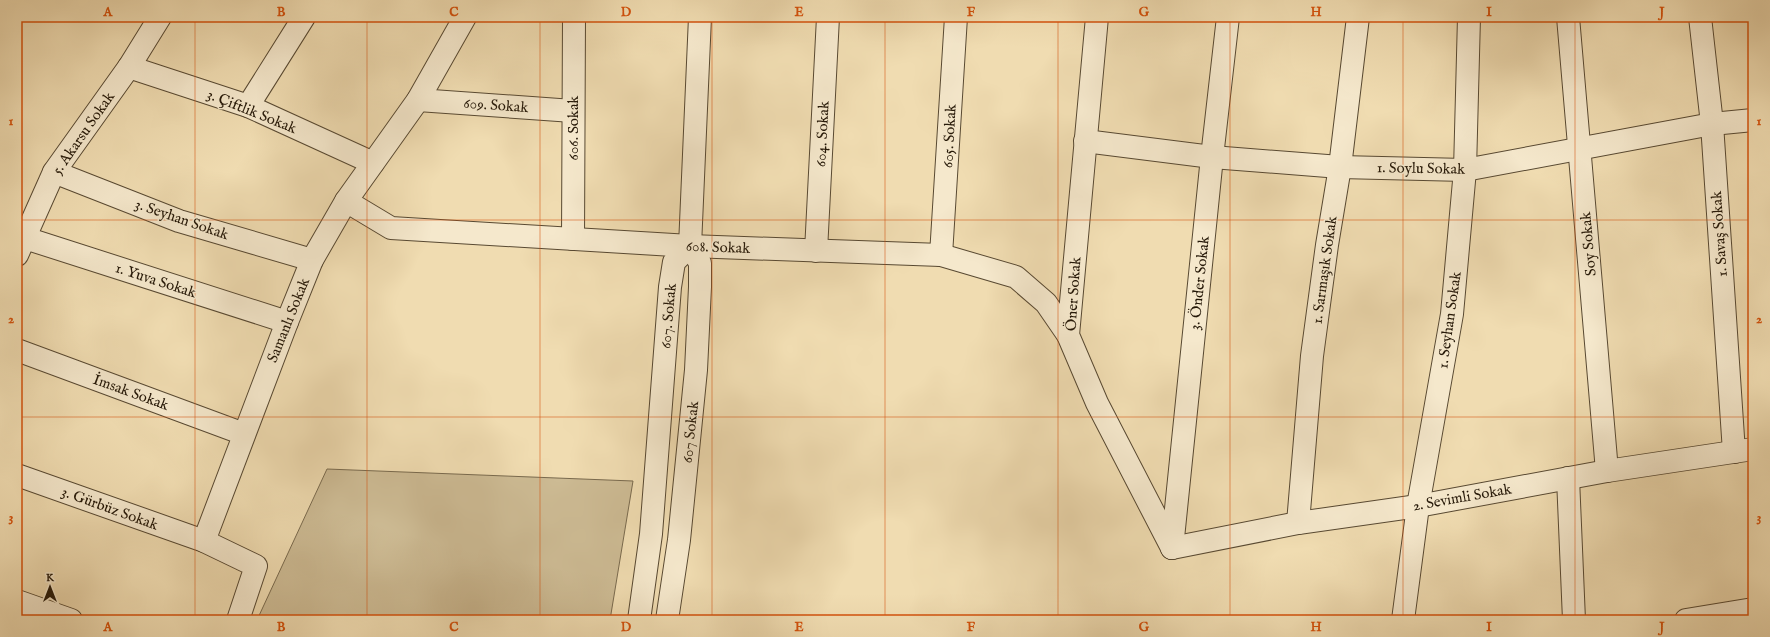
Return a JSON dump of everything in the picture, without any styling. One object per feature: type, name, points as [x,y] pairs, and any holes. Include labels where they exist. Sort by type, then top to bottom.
[{"type":"street","name":"5. Akarsu Sokak","points":[[21,246],[54,172],[129,67],[160,17]]},
{"type":"street","points":[[248,106],[304,17]]},
{"type":"street","name":"Samanlı Sokak","points":[[204,541],[312,260],[346,201],[418,100],[465,17]]},
{"type":"street","name":"606. Sokak","points":[[573,239],[574,17]]},
{"type":"street","points":[[690,246],[700,17]]},
{"type":"street","name":"604. Sokak","points":[[816,250],[828,17]]},
{"type":"street","name":"605. Sokak","points":[[941,255],[956,17]]},
{"type":"street","name":"Öner Sokak","points":[[1097,17],[1068,334],[1097,403],[1172,548]]},
{"type":"street","name":"3. Önder Sokak","points":[[1172,548],[1212,157],[1228,17]]},
{"type":"street","name":"1. Sarmaşık Sokak","points":[[1298,523],[1312,356],[1327,245],[1340,167],[1358,17]]},
{"type":"street","name":"1. Seyhan Sokak","points":[[1404,620],[1418,506],[1452,314],[1465,170],[1469,17]]},
{"type":"street","name":"Soy Sokak","points":[[1568,17],[1607,471]]},
{"type":"street","name":"1. Savaş Sokak","points":[[1700,17],[1712,124],[1743,450]]},
{"type":"street","name":"3. Çiftlik Sokak","points":[[129,67],[248,106],[373,163]]},
{"type":"street","name":"609. Sokak","points":[[418,100],[573,111]]},
{"type":"street","name":"1. Soylu Sokak","points":[[1086,141],[1212,157],[1340,167],[1465,170],[1580,150],[1712,124],[1753,120]]},
{"type":"street","name":"3. Seyhan Sokak","points":[[54,172],[179,222],[312,260]]},
{"type":"street","name":"608. Sokak","points":[[346,201],[391,228],[690,246],[941,255],[1016,277],[1046,303],[1068,334]]},
{"type":"street","name":"1. Yuva Sokak","points":[[21,246],[287,322]]},
{"type":"street","name":"607. Sokak","points":[[639,620],[651,534],[670,287],[674,262],[690,246]]},
{"type":"street","name":"607 Sokak","points":[[667,620],[679,540],[696,370],[700,263],[690,246]]},
{"type":"street","name":"İmsak Sokak","points":[[17,350],[244,434]]},
{"type":"street","name":"2. Sevimli Sokak","points":[[1172,548],[1298,523],[1418,506],[1607,471],[1743,450]]},
{"type":"street","name":"3. Gürbüz Sokak","points":[[17,475],[204,541]]},
{"type":"street","points":[[1568,478],[1574,620]]},
{"type":"street","points":[[204,541],[256,566],[238,620]]},
{"type":"street","points":[[17,601],[71,620]]},
{"type":"street","points":[[1686,620],[1753,609]]},
{"type":"shaded area","points":[[327,469],[633,481],[610,620],[257,620]]}]
